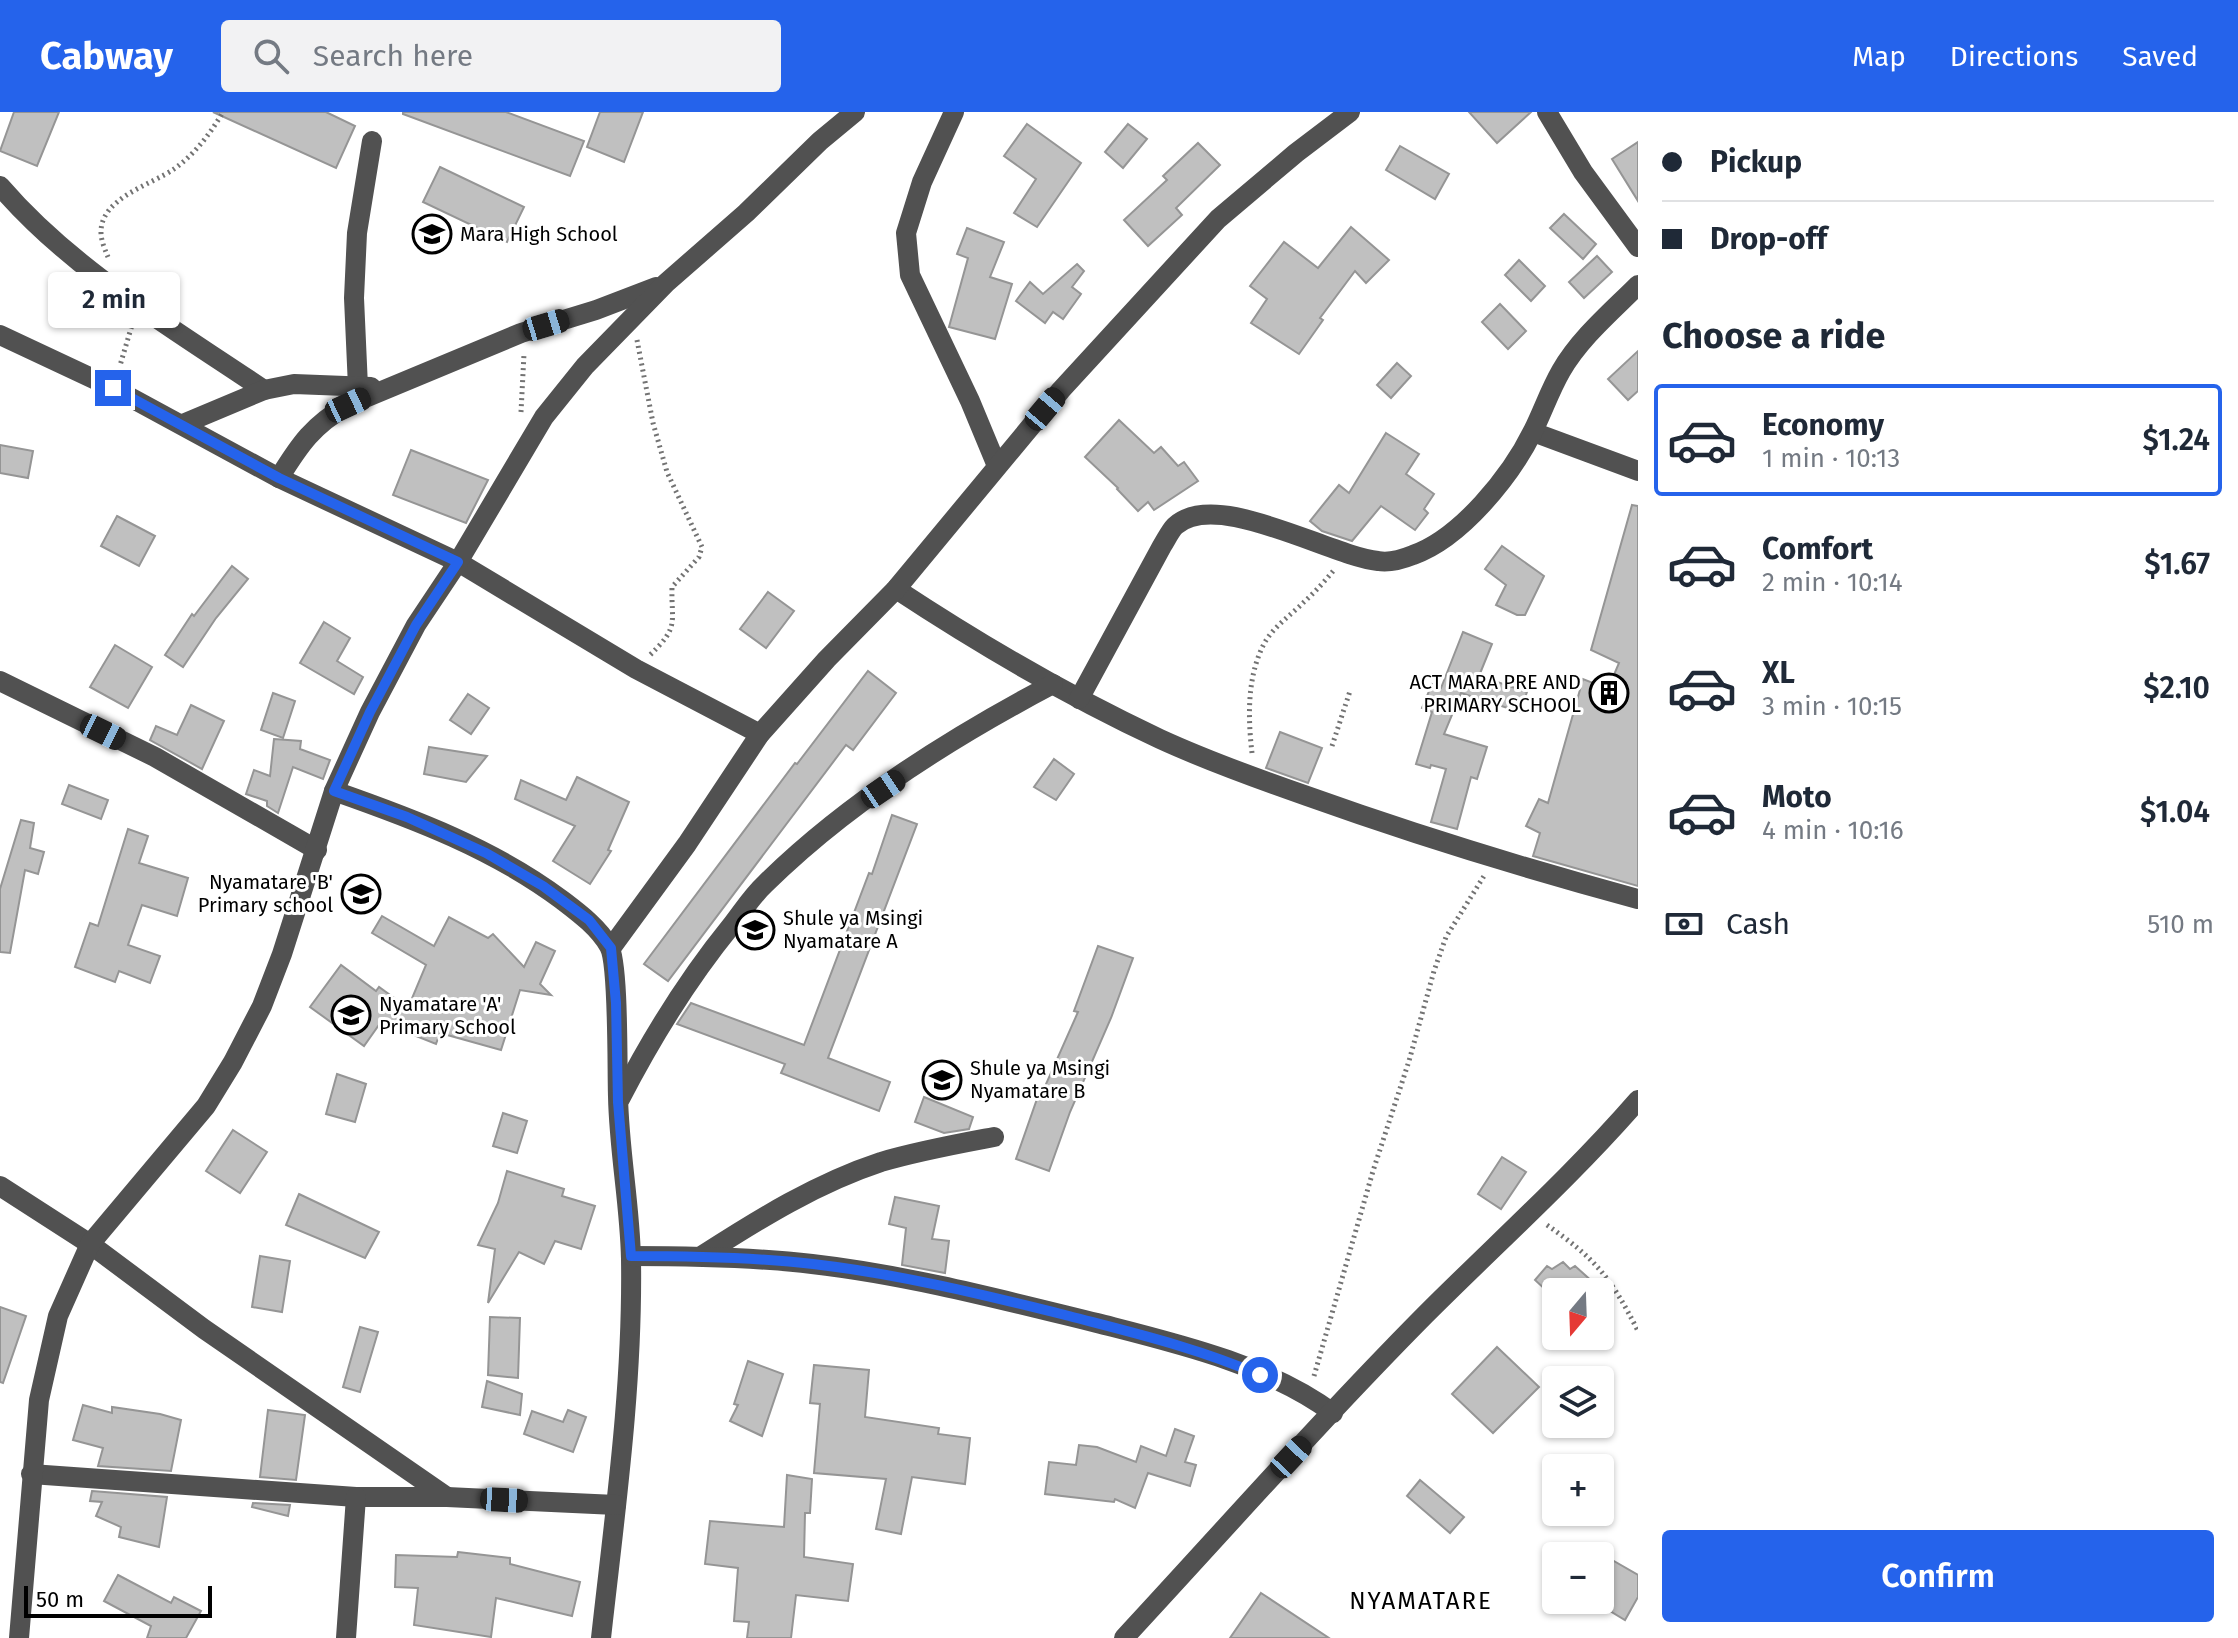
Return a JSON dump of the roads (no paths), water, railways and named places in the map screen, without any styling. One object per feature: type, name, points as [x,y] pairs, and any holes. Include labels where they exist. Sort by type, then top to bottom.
[{"type":"street","points":[[19,1638],[39,1400],[58,1316],[90,1244],[206,1106],[233,1062],[262,1006],[317,850],[334,791],[370,712],[416,625],[458,562],[544,417],[585,366],[666,283],[855,112]]},
{"type":"street","points":[[954,112],[922,182],[906,233],[910,275],[997,466]]},
{"type":"street","points":[[611,948],[687,844],[760,734],[827,659],[896,589],[1082,367],[1218,219],[1350,112]]},
{"type":"street","points":[[1547,112],[1583,172],[1638,247]]},
{"type":"street","points":[[358,387],[354,298],[357,233],[372,141]]},
{"type":"street","points":[[0,186],[24,215],[71,256],[264,390]]},
{"type":"street","points":[[279,478],[305,438],[322,420],[384,387],[521,333],[596,310],[666,283]]},
{"type":"street","points":[[1079,699],[1176,524],[1200,516],[1258,521],[1348,555],[1381,562],[1411,556],[1438,545],[1474,512],[1500,482],[1533,432],[1562,369],[1589,334],[1638,285]]},
{"type":"street","points":[[0,335],[113,388],[279,478],[458,562],[636,669],[760,734]]},
{"type":"street","points":[[183,424],[264,390],[294,384],[384,387]]},
{"type":"street","points":[[1533,432],[1638,471]]},
{"type":"street","points":[[896,589],[976,642],[1079,699],[1163,740],[1267,782],[1495,859],[1638,899]]},
{"type":"street","points":[[0,681],[155,757],[317,850]]},
{"type":"street","points":[[618,1102],[651,1038],[681,992],[763,886],[825,829],[1007,709],[1053,684]]},
{"type":"street","points":[[334,791],[407,817],[486,853],[543,886],[589,920],[611,948],[616,1003],[618,1102],[631,1256],[629,1381],[601,1638]]},
{"type":"street","points":[[1124,1638],[1425,1315],[1597,1147],[1638,1100]]},
{"type":"street","points":[[703,1255],[764,1216],[829,1183],[881,1162],[994,1137]]},
{"type":"street","points":[[0,1186],[90,1244],[217,1338],[447,1497]]},
{"type":"street","points":[[631,1256],[703,1255],[813,1264],[924,1283],[1028,1306],[1212,1354],[1308,1395],[1333,1413]]},
{"type":"street","points":[[31,1474],[356,1497],[447,1497],[616,1505]]},
{"type":"street","points":[[346,1638],[356,1497]]},
{"type":"place","name":"Mara High School","points":[[432,234]]},
{"type":"place","name":"ACT MARA PRE AND PRIMARY SCHOOL","points":[[1609,693]]},
{"type":"place","name":"Nyamatare 'B' Primary school","points":[[361,894]]},
{"type":"place","name":"Shule ya Msingi Nyamatare A","points":[[755,930]]},
{"type":"place","name":"Nyamatare 'A' Primary School","points":[[351,1015]]},
{"type":"place","name":"Shule ya Msingi Nyamatare B","points":[[942,1080]]},
{"type":"district","name":"NYAMATARE","points":[[1421,1601]]}]
